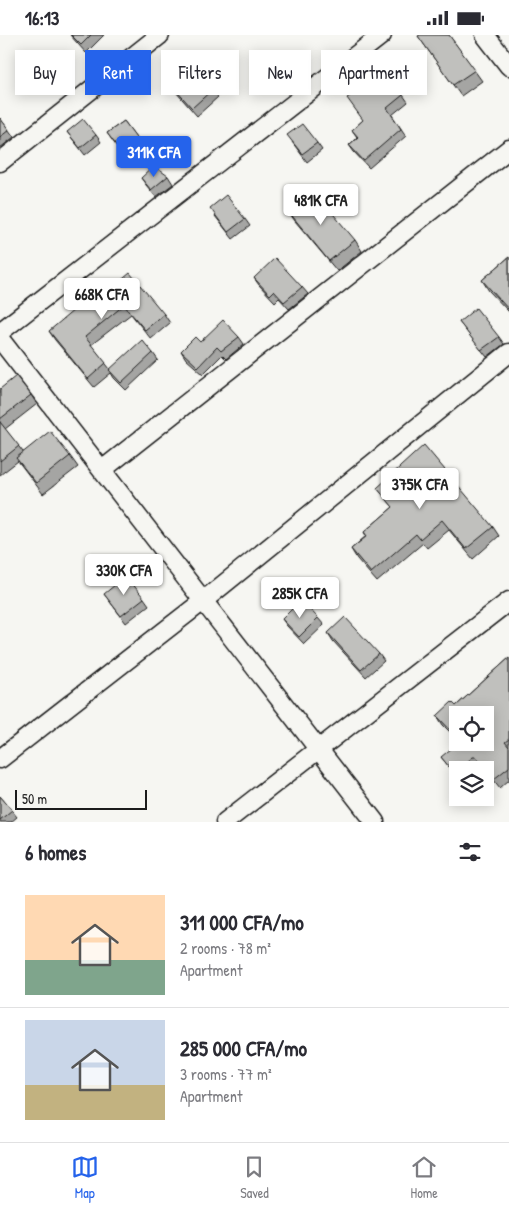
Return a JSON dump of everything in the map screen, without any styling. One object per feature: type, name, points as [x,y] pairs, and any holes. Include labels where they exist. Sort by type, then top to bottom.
[{"type":"street","points":[[0,162],[160,35]]},
{"type":"street","points":[[0,332],[382,35]]},
{"type":"street","points":[[485,35],[509,67]]},
{"type":"street","points":[[102,470],[509,149]]},
{"type":"street","points":[[0,339],[375,822]]},
{"type":"street","points":[[0,759],[203,601],[509,353]]},
{"type":"street","points":[[225,822],[509,601]]},
{"type":"building","points":[[71,35],[91,35],[81,45]]},
{"type":"building","points":[[449,35],[475,70],[453,85],[418,36]]},
{"type":"building","points":[[180,95],[206,95],[192,108]]},
{"type":"building","points":[[351,95],[403,95],[387,108],[401,129],[364,161],[349,145],[358,137],[352,130],[363,120],[347,98]]},
{"type":"building","points":[[0,118],[9,130],[0,137]]},
{"type":"building","points":[[83,119],[96,135],[80,148],[67,132]]},
{"type":"building","points":[[124,121],[139,141],[122,153],[107,133]]},
{"type":"building","points":[[302,124],[317,143],[302,154],[287,135]]},
{"type":"building","points":[[154,166],[168,176],[151,190],[141,178]]},
{"type":"building","points":[[313,190],[355,240],[329,261],[288,211]]},
{"type":"building","points":[[226,195],[245,219],[228,232],[210,208]]},
{"type":"building","points":[[509,257],[509,310],[482,280]]},
{"type":"building","points":[[275,258],[302,287],[284,302],[274,291],[270,295],[254,278]]},
{"type":"building","points":[[130,273],[164,314],[145,330],[124,305],[85,337],[106,363],[88,379],[49,331],[87,299],[84,296],[99,284],[106,293]]},
{"type":"building","points":[[476,308],[499,337],[481,350],[459,322]]},
{"type":"building","points":[[223,320],[239,337],[221,351],[217,347],[198,367],[181,351],[195,337],[200,342]]},
{"type":"building","points":[[142,340],[153,353],[121,383],[109,370]]},
{"type":"building","points":[[16,376],[31,395],[0,419],[0,389]]},
{"type":"building","points":[[0,422],[19,446],[0,461]]},
{"type":"building","points":[[50,431],[70,456],[36,483],[16,458]]},
{"type":"building","points":[[424,445],[493,527],[466,549],[442,520],[420,539],[416,534],[371,573],[351,549],[367,536],[364,532],[393,507],[377,488]]},
{"type":"building","points":[[126,576],[144,598],[121,616],[104,594]]},
{"type":"building","points":[[301,600],[318,618],[299,637],[282,619]]},
{"type":"building","points":[[345,617],[379,654],[361,670],[328,633]]},
{"type":"building","points":[[509,658],[509,739],[505,742],[509,747],[509,767],[494,779],[494,761],[479,761],[476,757],[473,757],[468,761],[449,761],[449,767],[441,757],[449,750],[494,751],[494,706],[456,706]]},
{"type":"building","points":[[452,702],[456,706],[449,706],[449,729],[437,716]]},
{"type":"building","points":[[0,796],[12,810],[0,820]]}]
